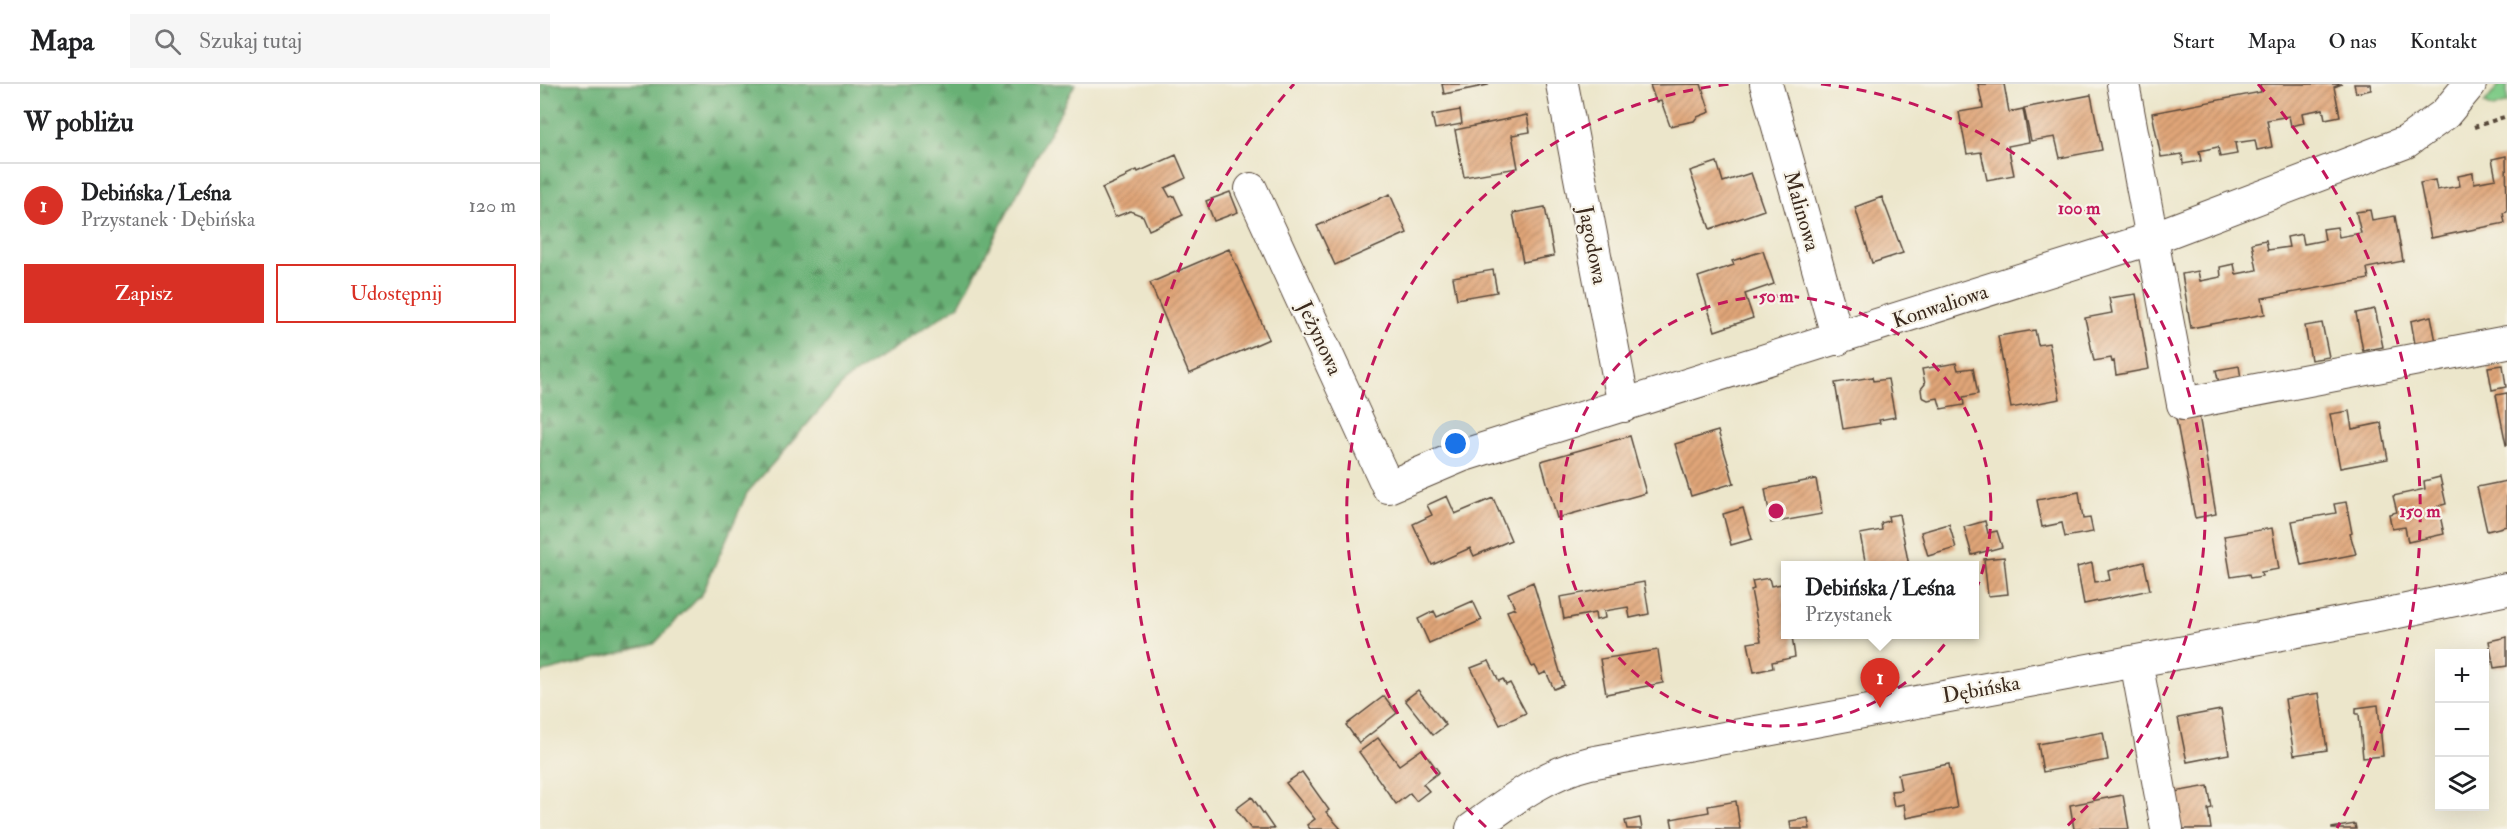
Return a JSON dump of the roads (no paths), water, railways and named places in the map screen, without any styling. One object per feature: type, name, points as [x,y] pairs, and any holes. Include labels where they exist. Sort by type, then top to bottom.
[{"type":"street","name":"Jagodowa","points":[[1562,84],[1624,406]]},
{"type":"street","name":"Malinowa","points":[[1766,84],[1838,339]]},
{"type":"street","points":[[2123,84],[2150,238],[2183,404],[2507,342]]},
{"type":"street","name":"Konwaliowa","points":[[1388,488],[1461,456],[1838,339],[2150,238],[2406,142],[2445,114],[2470,84]]},
{"type":"street","name":"Jeżynowa","points":[[1251,189],[1388,488]]},
{"type":"street","name":"Dębińska","points":[[1472,829],[1526,790],[1570,768],[1655,750],[2383,615],[2507,589]]},
{"type":"street","points":[[2136,661],[2168,829]]},
{"type":"place","name":"Debińska / Leśna","points":[[1880,708]]}]
